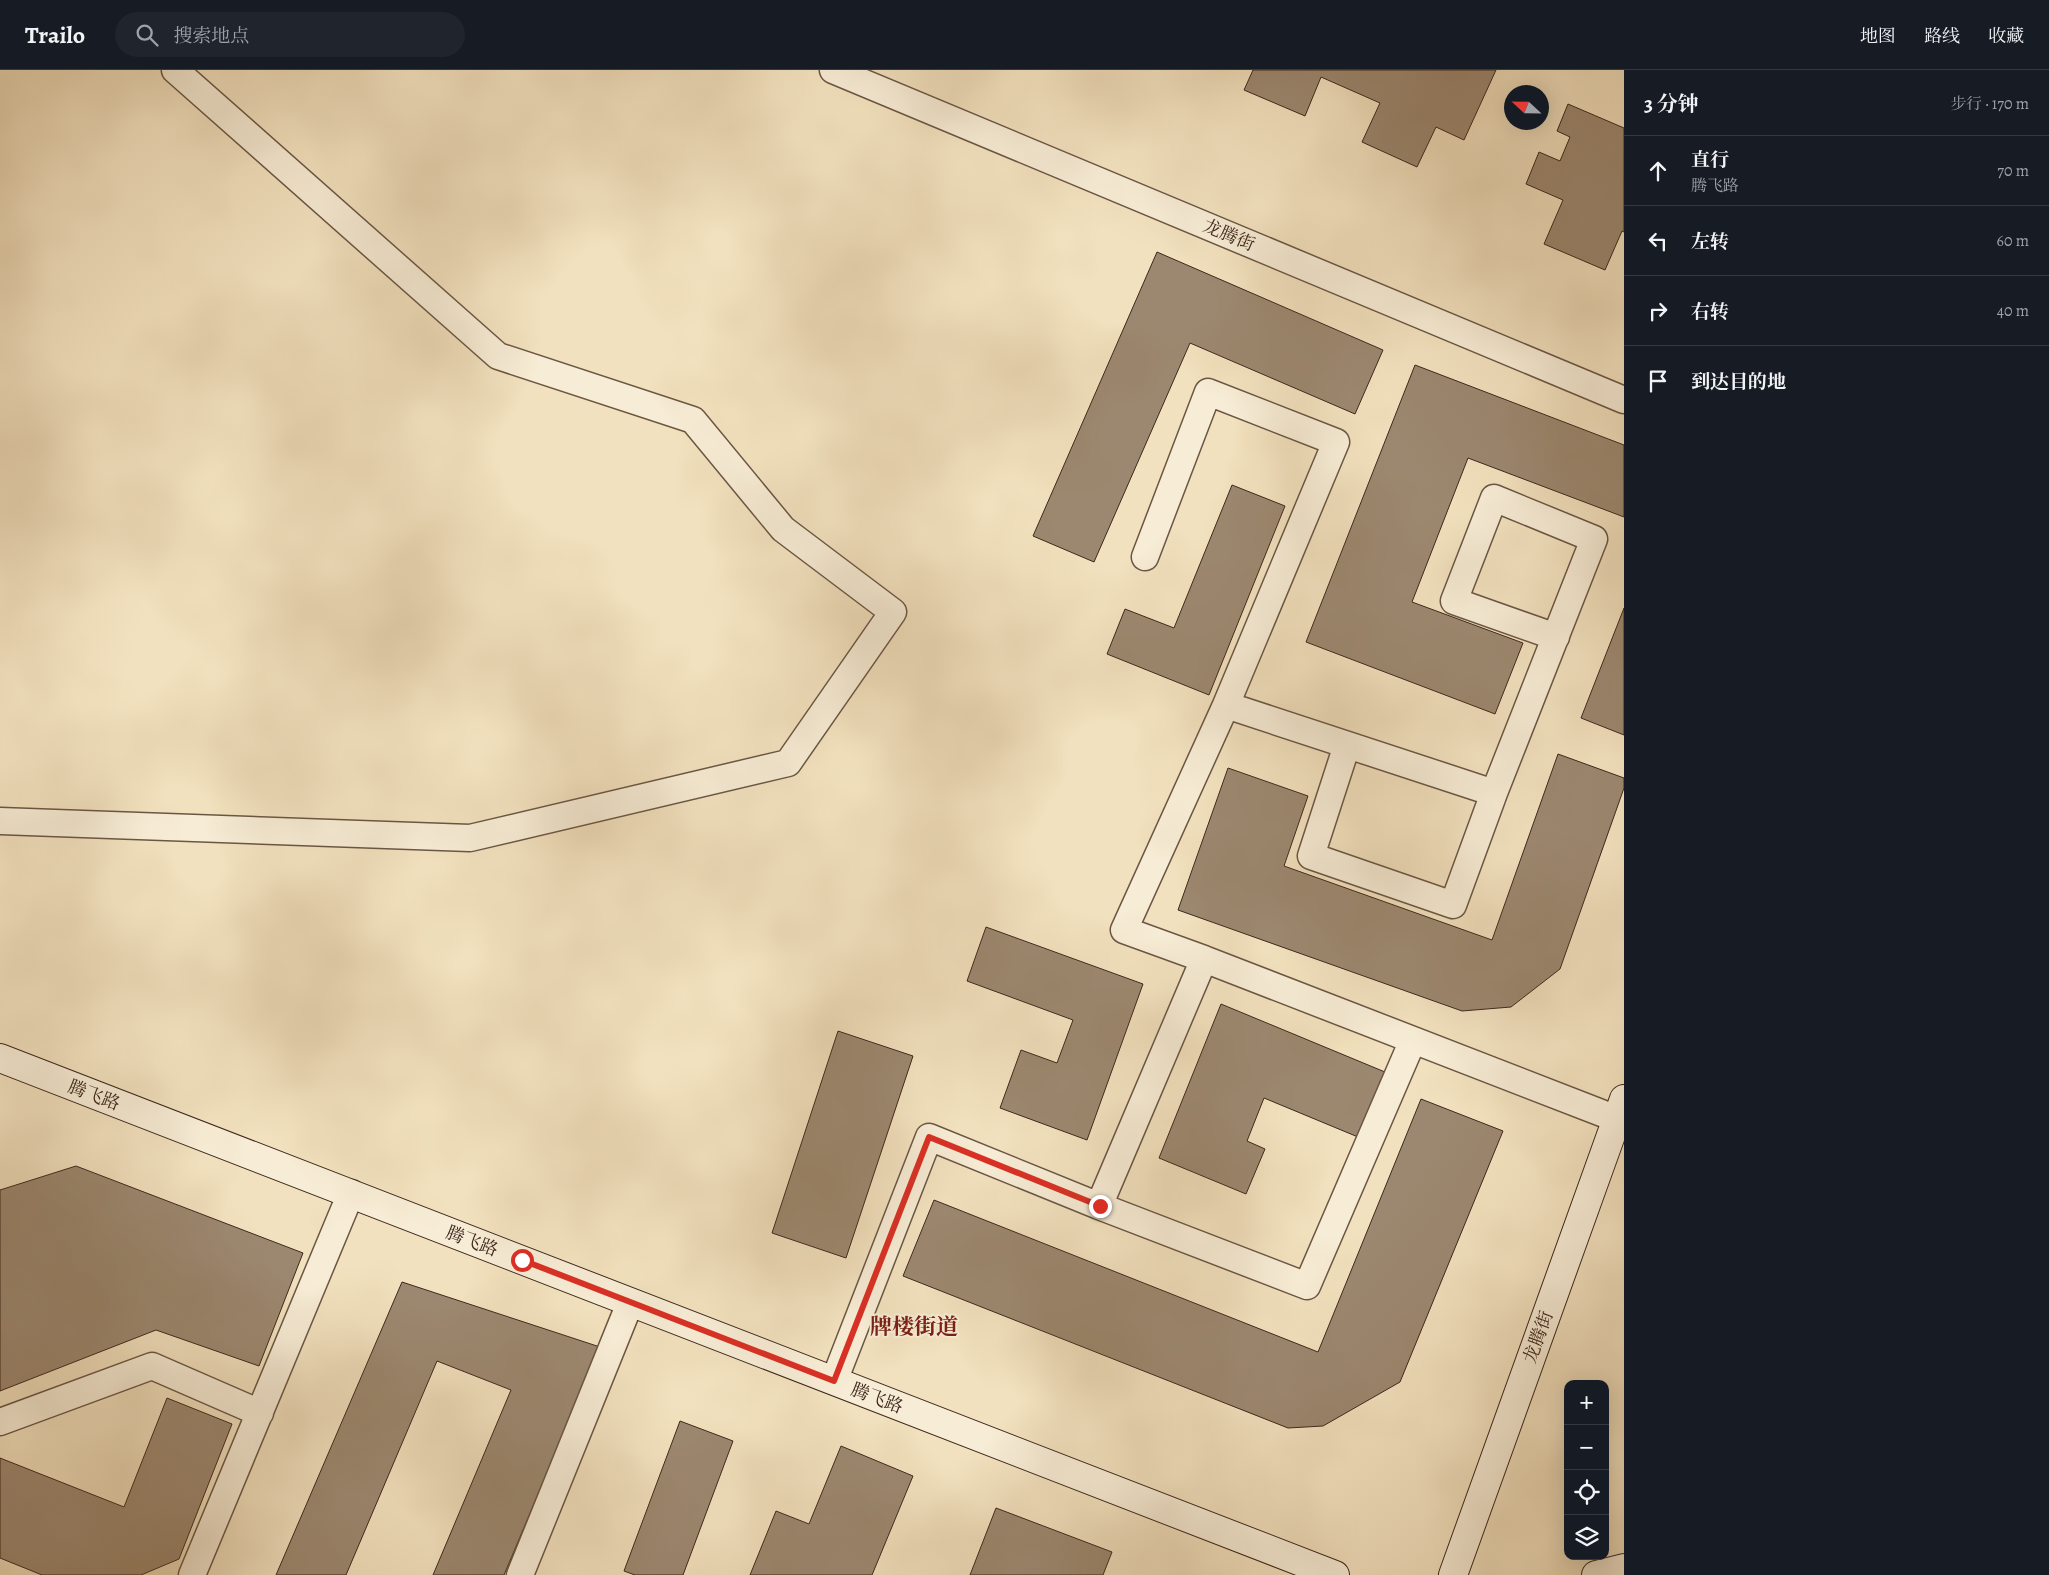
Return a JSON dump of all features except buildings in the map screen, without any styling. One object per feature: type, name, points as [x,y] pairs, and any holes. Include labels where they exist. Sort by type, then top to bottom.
[{"type":"street","points":[[0,821],[470,838],[788,763],[893,612],[783,529],[693,420],[498,356],[174,70]]},
{"type":"street","name":"龙腾街","points":[[833,70],[1624,400]]},
{"type":"street","points":[[1145,557],[1208,392],[1336,442],[1226,705],[1124,930],[1413,1040],[1620,1109]]},
{"type":"street","points":[[1346,745],[1312,856],[1453,905],[1494,793],[1556,637],[1594,539],[1494,498],[1454,601],[1556,637]]},
{"type":"street","points":[[1226,705],[1494,793]]},
{"type":"street","points":[[1100,1206],[1204,959]]},
{"type":"street","points":[[834,1381],[929,1137],[1307,1286],[1413,1040]]},
{"type":"street","name":"腾飞路","points":[[0,1058],[1335,1575]]},
{"type":"street","name":"龙腾街","points":[[1453,1575],[1620,1109]]},
{"type":"street","points":[[192,1575],[351,1193]]},
{"type":"street","points":[[520,1575],[630,1303]]},
{"type":"street","points":[[0,1422],[152,1366],[260,1412]]},
{"type":"street","points":[[1596,1575],[1624,1568]]},
{"type":"district","name":"牌楼街道","points":[[914,1326]]},
{"type":"route","points":[[522,1260],[834,1381],[929,1137],[1100,1206]]}]
